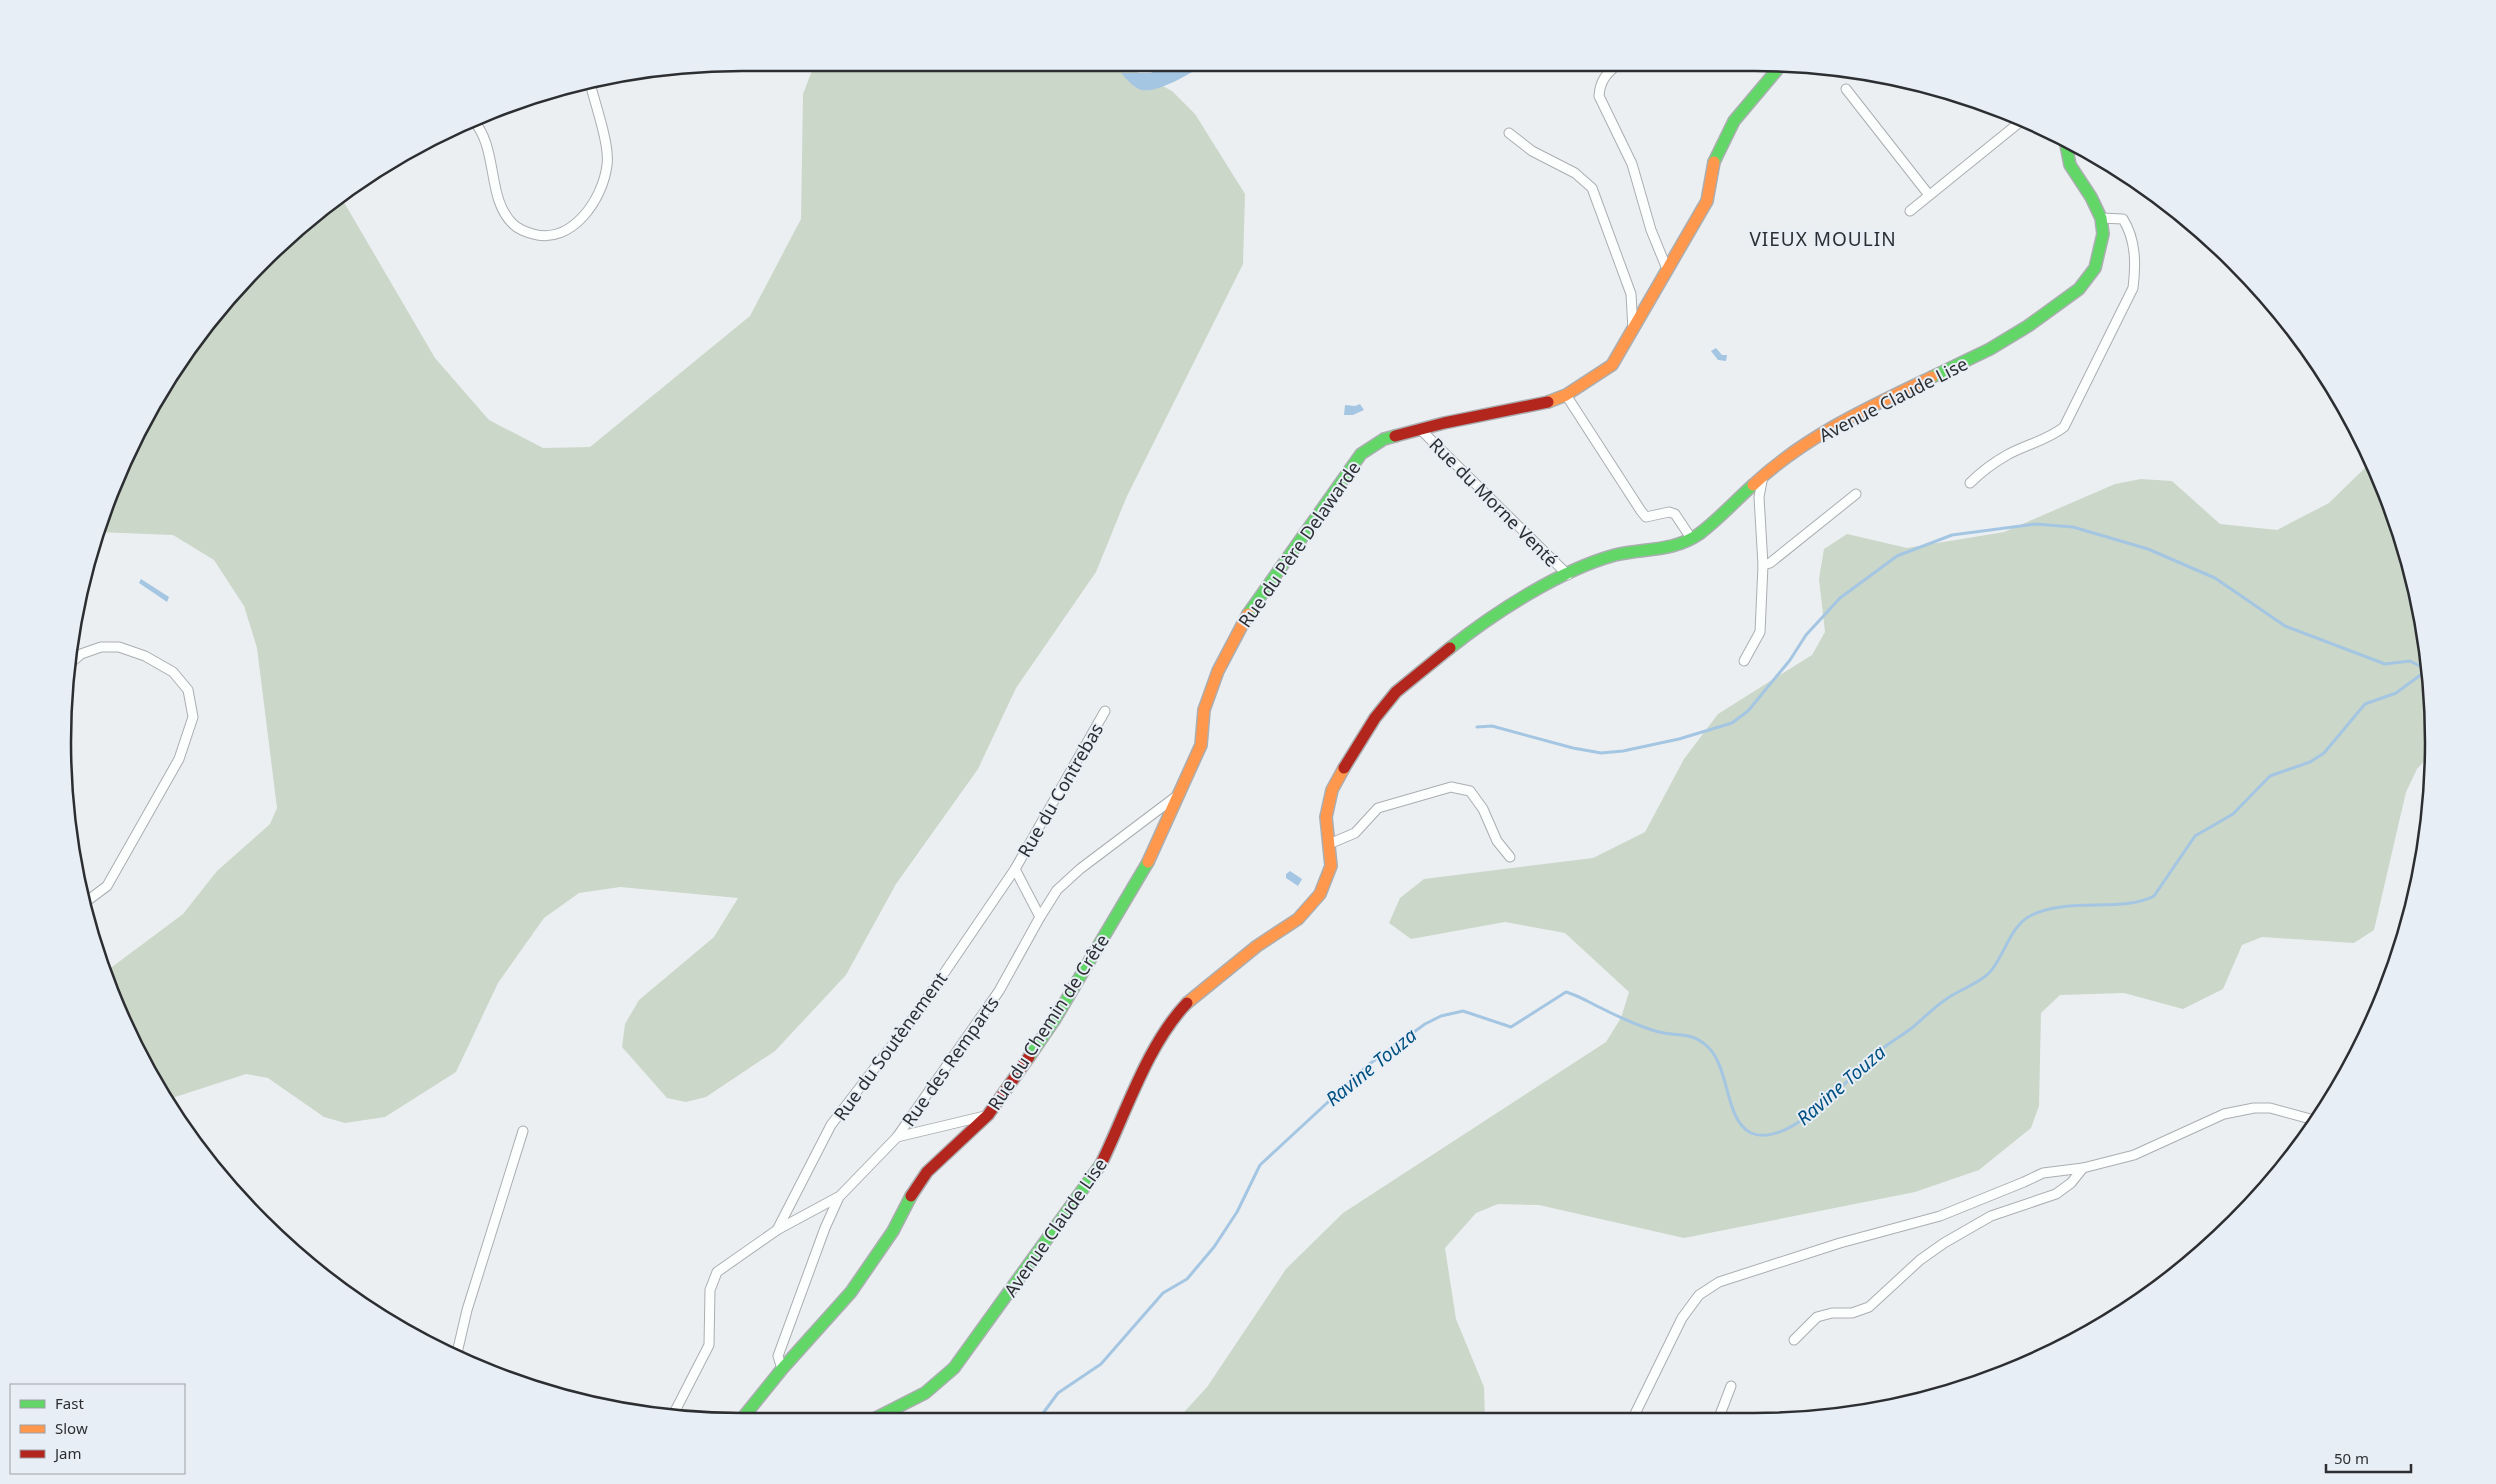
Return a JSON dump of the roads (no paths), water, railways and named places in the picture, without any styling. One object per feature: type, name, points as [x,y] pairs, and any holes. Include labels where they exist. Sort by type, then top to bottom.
[{"type":"street","points":[[1610,71],[1605,75],[1600,85],[1599,96],[1632,164],[1651,230],[1667,269]]},
{"type":"street","name":"Rue du Père Delawarde","points":[[1182,792],[1201,745],[1204,710],[1218,671],[1248,613],[1361,454],[1384,439],[1420,429],[1544,404],[1566,395],[1612,364],[1633,332],[1707,201],[1714,160],[1734,121],[1775,72]]},
{"type":"street","points":[[477,126],[486,138],[501,208],[513,224],[524,232],[544,237],[559,234],[572,227],[592,205],[608,164],[607,152],[591,89]]},
{"type":"street","points":[[1846,89],[1929,195]]},
{"type":"street","points":[[1910,210],[2017,125]]},
{"type":"street","points":[[1509,133],[1532,151],[1575,173],[1592,188],[1631,294],[1633,332]]},
{"type":"street","name":"Avenue Claude Lise","points":[[886,1413],[925,1393],[954,1368],[1098,1172],[1120,1125],[1138,1079],[1177,1013],[1194,994],[1257,946],[1298,919],[1320,894],[1331,866],[1326,817],[1332,790],[1353,751],[1375,718],[1396,692],[1460,640],[1525,595],[1568,574],[1616,555],[1658,551],[1674,547],[1691,538],[1706,529],[1773,466],[1830,429],[1874,405],[1990,349],[2028,326],[2079,289],[2095,268],[2104,234],[2101,218],[2070,165],[2067,149]]},
{"type":"street","points":[[1970,483],[1986,468],[2009,454],[2050,438],[2064,427],[2133,288],[2136,262],[2129,229],[2123,219],[2101,218]]},
{"type":"street","points":[[1566,395],[1646,517],[1651,518],[1669,512],[1675,514],[1691,538]]},
{"type":"street","name":"Rue du Morne Venté","points":[[1420,429],[1568,574]]},
{"type":"street","points":[[1744,661],[1760,632],[1763,565],[1759,497],[1763,476]]},
{"type":"street","points":[[1763,565],[1770,564],[1856,494]]},
{"type":"street","points":[[77,658],[81,654],[101,647],[119,647],[145,656],[173,672],[188,690],[193,717],[179,759],[107,886],[90,899]]},
{"type":"street","name":"Rue du Contrebas","points":[[1015,869],[1105,711]]},
{"type":"street","points":[[1329,844],[1355,833],[1378,808],[1451,787],[1470,791],[1484,809],[1498,841],[1510,857]]},
{"type":"street","name":"Rue des Remparts","points":[[782,1369],[778,1356],[825,1228],[839,1197],[897,1137],[999,992],[1057,890],[1080,869],[1182,792]]},
{"type":"street","name":"Rue du Chemin de Crête","points":[[747,1413],[782,1369],[851,1292],[894,1231],[912,1194],[927,1172],[988,1115],[1060,1011],[1152,855],[1182,792]]},
{"type":"street","points":[[1015,869],[1040,917]]},
{"type":"street","name":"Rue du Soutènement","points":[[777,1230],[831,1125],[918,1013],[1015,869]]},
{"type":"street","points":[[1635,1413],[1682,1318],[1699,1295],[1719,1282],[1840,1243],[1940,1216],[2024,1182],[2043,1172],[2083,1168],[2134,1154],[2224,1114],[2254,1108],[2270,1108],[2309,1119]]},
{"type":"street","points":[[897,1137],[988,1115]]},
{"type":"street","points":[[458,1350],[467,1310],[523,1131]]},
{"type":"street","points":[[1794,1340],[1817,1317],[1832,1313],[1852,1313],[1869,1307],[1920,1260],[1944,1243],[1991,1216],[2056,1194],[2071,1183],[2083,1168]]},
{"type":"street","points":[[676,1409],[709,1345],[710,1290],[717,1272],[777,1230],[839,1197]]},
{"type":"street","points":[[1721,1413],[1731,1386]]},
{"type":"water","points":[[1154,71],[1194,71],[1164,86],[1148,90],[1136,87],[1121,73],[1151,73]]},
{"type":"water","points":[[1716,348],[1722,355],[1727,355],[1726,361],[1718,360],[1711,351]]},
{"type":"water","points":[[1360,404],[1364,410],[1353,415],[1344,415],[1345,405],[1355,406]]},
{"type":"water","points":[[141,579],[169,597],[167,602],[139,583]]},
{"type":"water","points":[[1290,871],[1302,879],[1298,886],[1286,878],[1286,874]]},
{"type":"waterway","points":[[1477,727],[1492,726],[1573,748],[1601,753],[1623,751],[1679,739],[1732,723],[1748,711],[1790,660],[1806,635],[1840,598],[1897,556],[1952,535],[2036,524],[2073,527],[2148,549],[2215,578],[2285,626],[2385,664],[2410,661],[2420,666]]},
{"type":"waterway","name":"Ravine Touza","points":[[1043,1413],[1058,1393],[1101,1364],[1163,1293],[1187,1279],[1214,1247],[1237,1212],[1260,1165],[1368,1065],[1425,1024],[1441,1016],[1463,1011],[1511,1027],[1566,992],[1645,1028],[1659,1032],[1685,1035],[1702,1042],[1715,1056],[1736,1117],[1743,1127],[1751,1133],[1767,1135],[1784,1130],[1821,1106],[1882,1049],[1913,1027],[1950,996],[1990,972],[2013,933],[2024,920],[2032,915],[2063,907],[2127,904],[2154,896],[2195,836],[2233,814],[2270,776],[2310,762],[2324,753],[2365,704],[2396,693],[2421,675]]},
{"type":"district","name":"VIEUX MOULIN","points":[[1823,239]]}]
